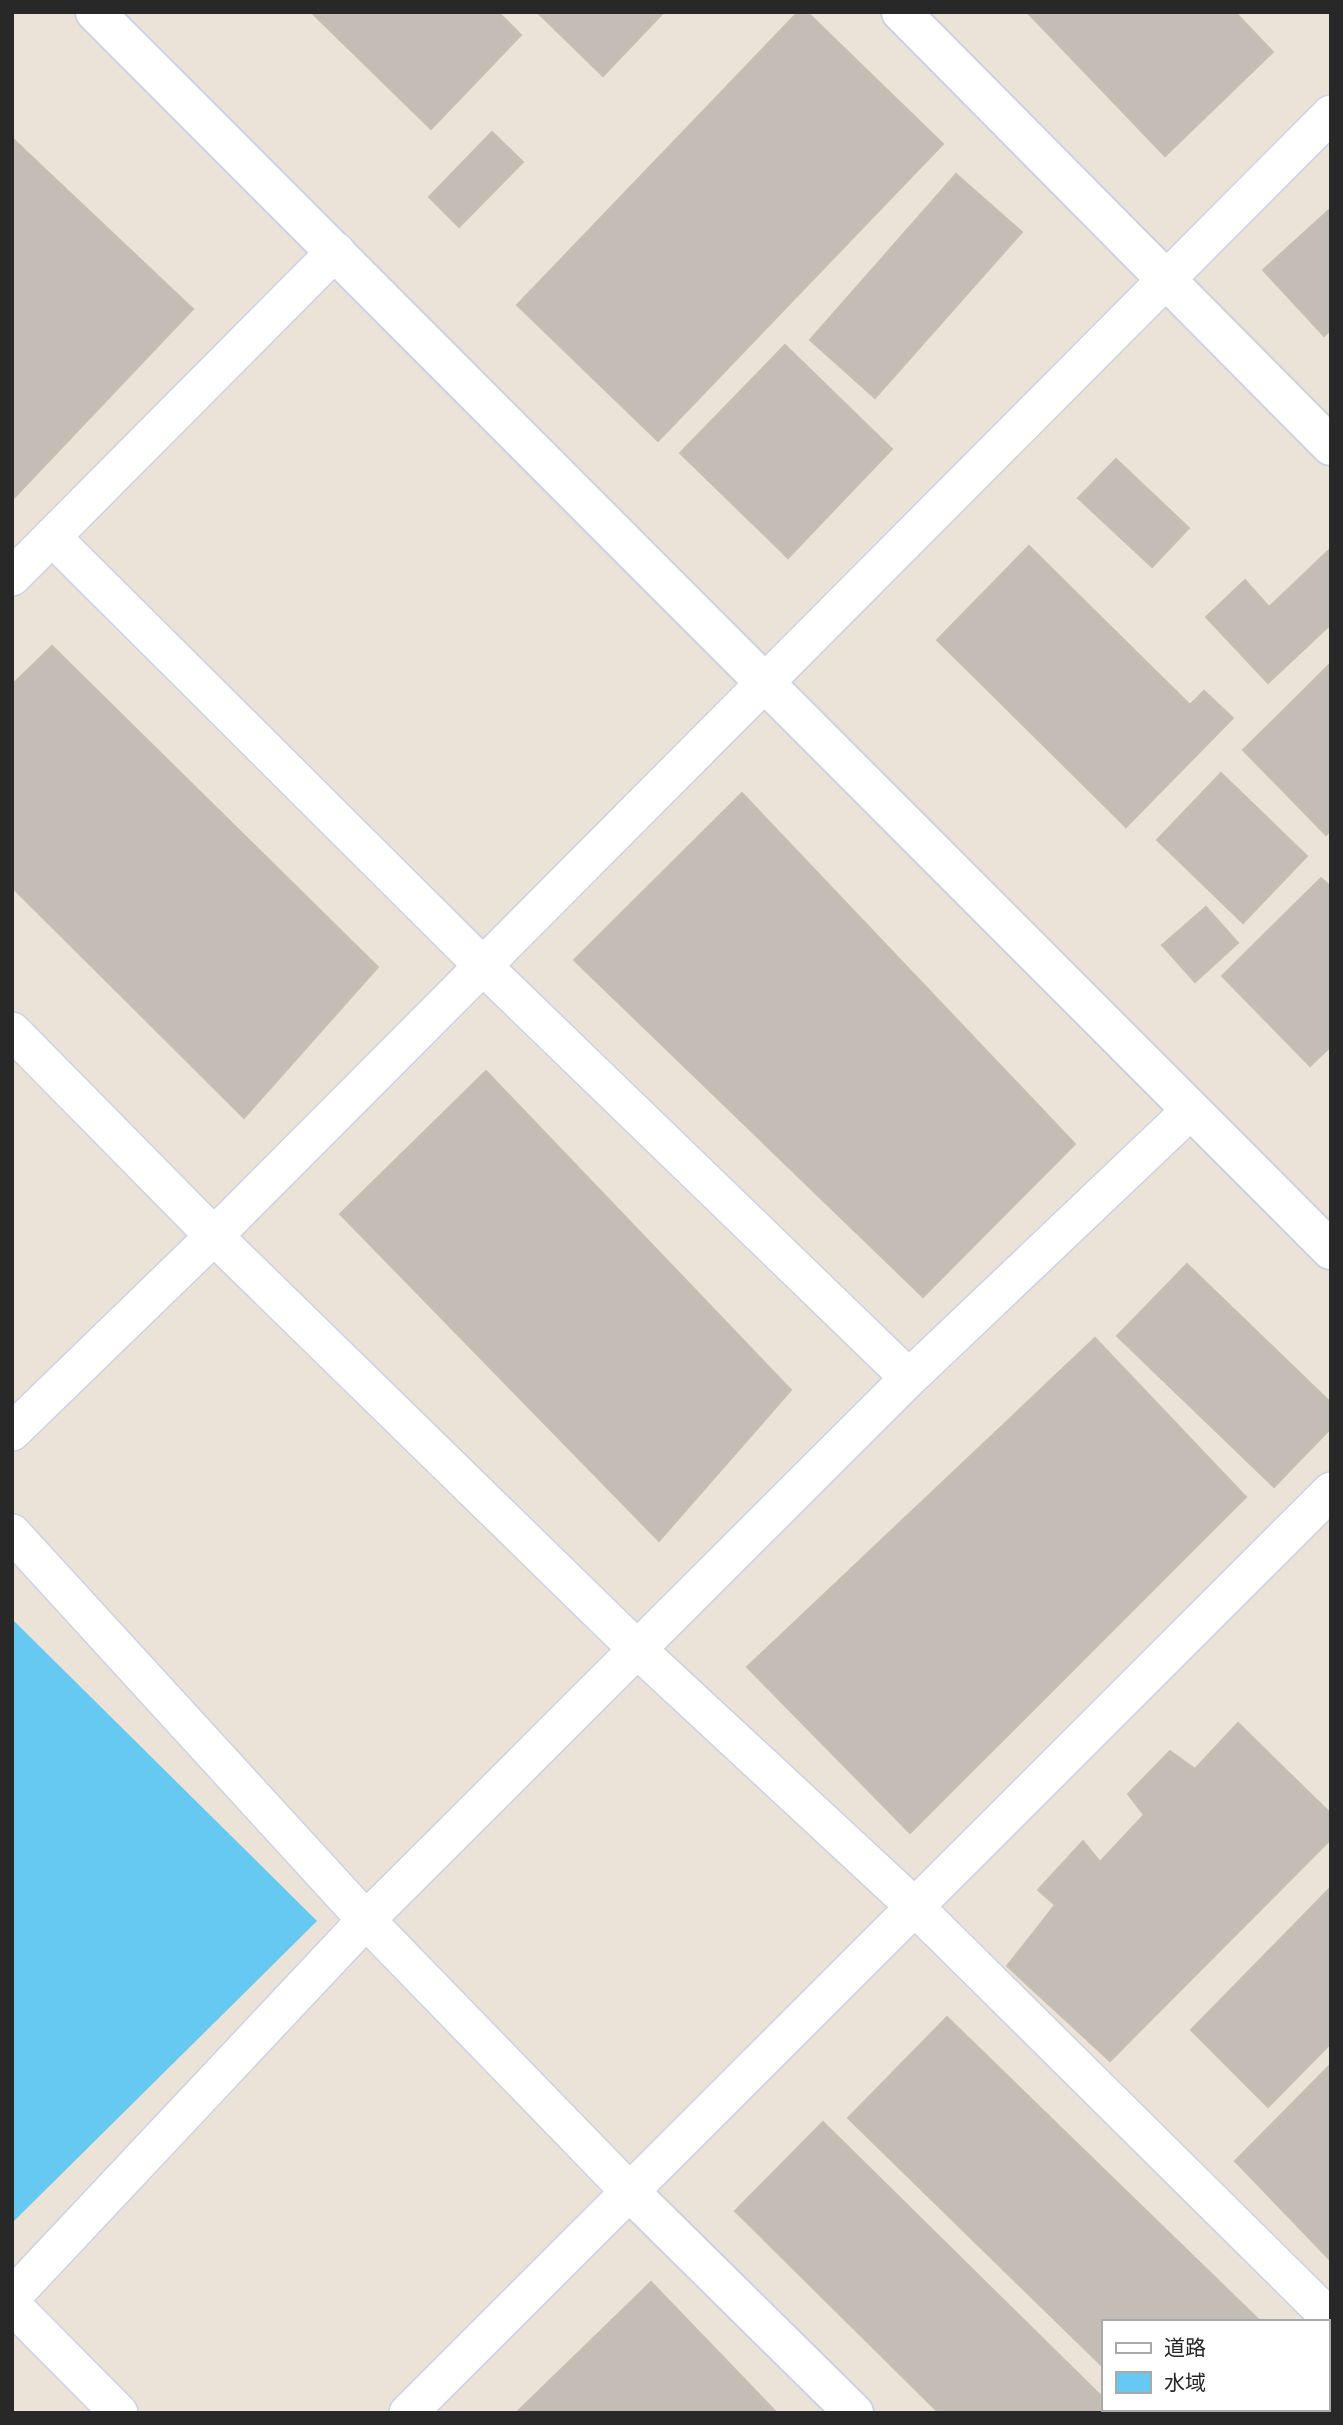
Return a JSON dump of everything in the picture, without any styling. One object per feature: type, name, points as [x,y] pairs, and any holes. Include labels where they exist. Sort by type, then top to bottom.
[{"type":"street","points":[[95,12],[1331,1250]]},
{"type":"street","points":[[901,12],[1331,446]]},
{"type":"street","points":[[12,1432],[214,1237],[1331,114]]},
{"type":"street","points":[[12,577],[336,251]]},
{"type":"street","points":[[52,537],[483,966],[909,1378]]},
{"type":"street","points":[[12,1031],[214,1237],[638,1650],[914,1906],[1331,2319]]},
{"type":"street","points":[[12,2297],[366,1920],[909,1378],[1191,1110]]},
{"type":"street","points":[[408,2413],[1331,1491]]},
{"type":"street","points":[[12,1533],[366,1920],[630,2192],[854,2413]]},
{"type":"street","points":[[12,2305],[119,2413]]},
{"type":"water","points":[[12,1619],[317,1921],[12,2223]]},
{"type":"building","points":[[311,12],[498,12],[521,35],[431,129]]},
{"type":"building","points":[[537,12],[664,12],[603,76]]},
{"type":"building","points":[[798,12],[807,12],[943,144],[658,441],[517,305]]},
{"type":"building","points":[[1027,12],[1235,12],[1273,52],[1165,156]]},
{"type":"building","points":[[492,132],[523,162],[459,227],[429,197]]},
{"type":"building","points":[[12,138],[193,309],[12,500]]},
{"type":"building","points":[[956,174],[1022,232],[875,398],[810,340]]},
{"type":"building","points":[[1331,208],[1331,329],[1324,336],[1263,270]]},
{"type":"building","points":[[785,345],[892,449],[788,558],[680,453]]},
{"type":"building","points":[[1116,459],[1189,528],[1152,567],[1078,498]]},
{"type":"building","points":[[1029,546],[1190,705],[1204,691],[1233,718],[1126,827],[937,640]]},
{"type":"building","points":[[1331,548],[1331,624],[1268,683],[1206,617],[1245,580],[1269,607]]},
{"type":"building","points":[[52,646],[378,967],[244,1118],[12,887],[12,685]]},
{"type":"building","points":[[1331,663],[1331,830],[1326,835],[1243,750]]},
{"type":"building","points":[[1221,773],[1307,856],[1243,923],[1157,840]]},
{"type":"building","points":[[742,793],[1075,1144],[923,1297],[574,960]]},
{"type":"building","points":[[1321,878],[1331,887],[1331,1046],[1310,1066],[1222,976]]},
{"type":"building","points":[[1206,907],[1238,943],[1195,982],[1162,945]]},
{"type":"building","points":[[486,1071],[791,1390],[659,1541],[340,1214]]},
{"type":"building","points":[[1187,1264],[1331,1403],[1331,1428],[1274,1487],[1117,1336]]},
{"type":"building","points":[[1095,1338],[1246,1497],[910,1833],[747,1667]]},
{"type":"building","points":[[1238,1723],[1331,1814],[1331,1839],[1110,2061],[1007,1966],[1055,1905],[1038,1890],[1083,1841],[1100,1862],[1144,1815],[1128,1794],[1170,1751],[1195,1769]]},
{"type":"building","points":[[1331,1887],[1331,2043],[1268,2107],[1191,2030]]},
{"type":"building","points":[[947,2017],[1259,2320],[1102,2320],[1102,2366],[848,2118]]},
{"type":"building","points":[[1331,2064],[1331,2261],[1235,2161]]},
{"type":"building","points":[[823,2122],[1102,2397],[1102,2411],[1118,2413],[939,2413],[735,2211]]},
{"type":"building","points":[[651,2282],[777,2413],[516,2413]]},
{"type":"building","points":[[1329,2388],[1331,2390],[1331,2413],[1149,2411],[1329,2411]]}]
